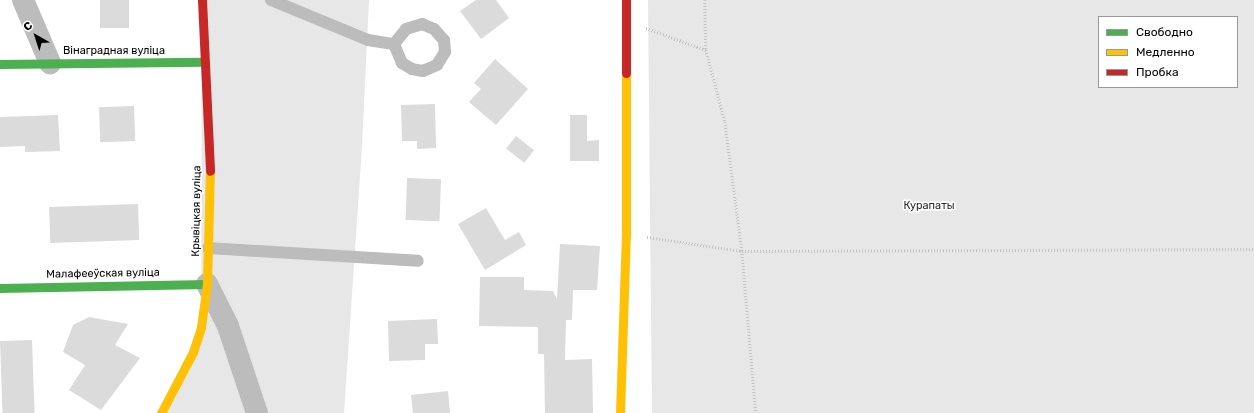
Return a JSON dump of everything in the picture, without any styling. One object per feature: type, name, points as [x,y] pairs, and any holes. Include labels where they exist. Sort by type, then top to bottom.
[{"type":"street","points":[[23,0],[50,63]]},
{"type":"street","name":"Крывіцкая вуліца","points":[[161,413],[193,352],[201,327],[207,284],[210,175],[202,0]]},
{"type":"street","points":[[620,413],[626,234],[626,0]]},
{"type":"street","name":"Вінаградная вуліца","points":[[0,64],[204,62]]},
{"type":"street","points":[[207,284],[228,326],[257,413]]},
{"type":"street","name":"Малафееўская вуліца","points":[[0,288],[207,284]]},
{"type":"lane","points":[[270,0],[368,40],[394,44]]},
{"type":"lane","points":[[208,248],[418,261]]},
{"type":"path","points":[[705,0],[706,50],[725,122],[742,251],[756,413]]},
{"type":"path","points":[[627,20],[706,50]]},
{"type":"path","points":[[626,234],[742,251],[1254,249]]},
{"type":"green space","points":[[202,0],[369,0],[362,146],[344,413],[161,413],[201,327]]},
{"type":"green space","name":"Курапаты","points":[[648,0],[1254,0],[1254,413],[652,413]]},
{"type":"building","points":[[100,0],[129,0],[129,28],[100,28]]},
{"type":"building","points":[[476,0],[496,0],[509,18],[481,39],[460,11]]},
{"type":"building","points":[[495,59],[528,89],[496,125],[469,102],[481,89],[474,83]]},
{"type":"building","points":[[435,104],[436,148],[417,149],[417,141],[402,141],[401,105]]},
{"type":"building","points":[[134,106],[135,141],[100,142],[99,107]]},
{"type":"building","points":[[58,115],[60,151],[25,152],[25,146],[0,147],[0,117]]},
{"type":"building","points":[[570,115],[587,115],[587,141],[599,140],[599,161],[570,161]]},
{"type":"building","points":[[516,136],[534,150],[524,163],[506,149]]},
{"type":"building","points":[[407,178],[441,179],[440,221],[406,220]]},
{"type":"building","points":[[138,204],[139,240],[50,243],[49,207]]},
{"type":"building","points":[[486,208],[505,240],[519,232],[526,245],[485,270],[458,224]]},
{"type":"building","points":[[560,244],[600,246],[597,290],[573,290],[572,320],[566,320],[565,360],[592,359],[593,413],[545,413],[544,354],[538,354],[538,327],[479,326],[480,277],[524,277],[524,290],[553,291],[557,299]]},
{"type":"building","points":[[89,317],[128,324],[115,345],[140,358],[101,410],[69,390],[85,365],[63,352],[73,325]]},
{"type":"building","points":[[437,319],[438,344],[425,344],[425,360],[389,361],[388,321]]},
{"type":"building","points":[[32,340],[35,413],[3,413],[0,341]]},
{"type":"building","points":[[448,391],[450,413],[413,413],[411,395]]},
{"type":"traffic: fast","points":[[0,64],[204,62]]},
{"type":"traffic: fast","points":[[0,288],[207,284]]},
{"type":"traffic: slow","points":[[620,413],[626,234],[626,73]]},
{"type":"traffic: slow","points":[[161,413],[193,352],[201,327],[207,284],[210,171]]},
{"type":"traffic: jam","points":[[202,0],[210,171]]},
{"type":"traffic: jam","points":[[626,0],[626,73]]}]
